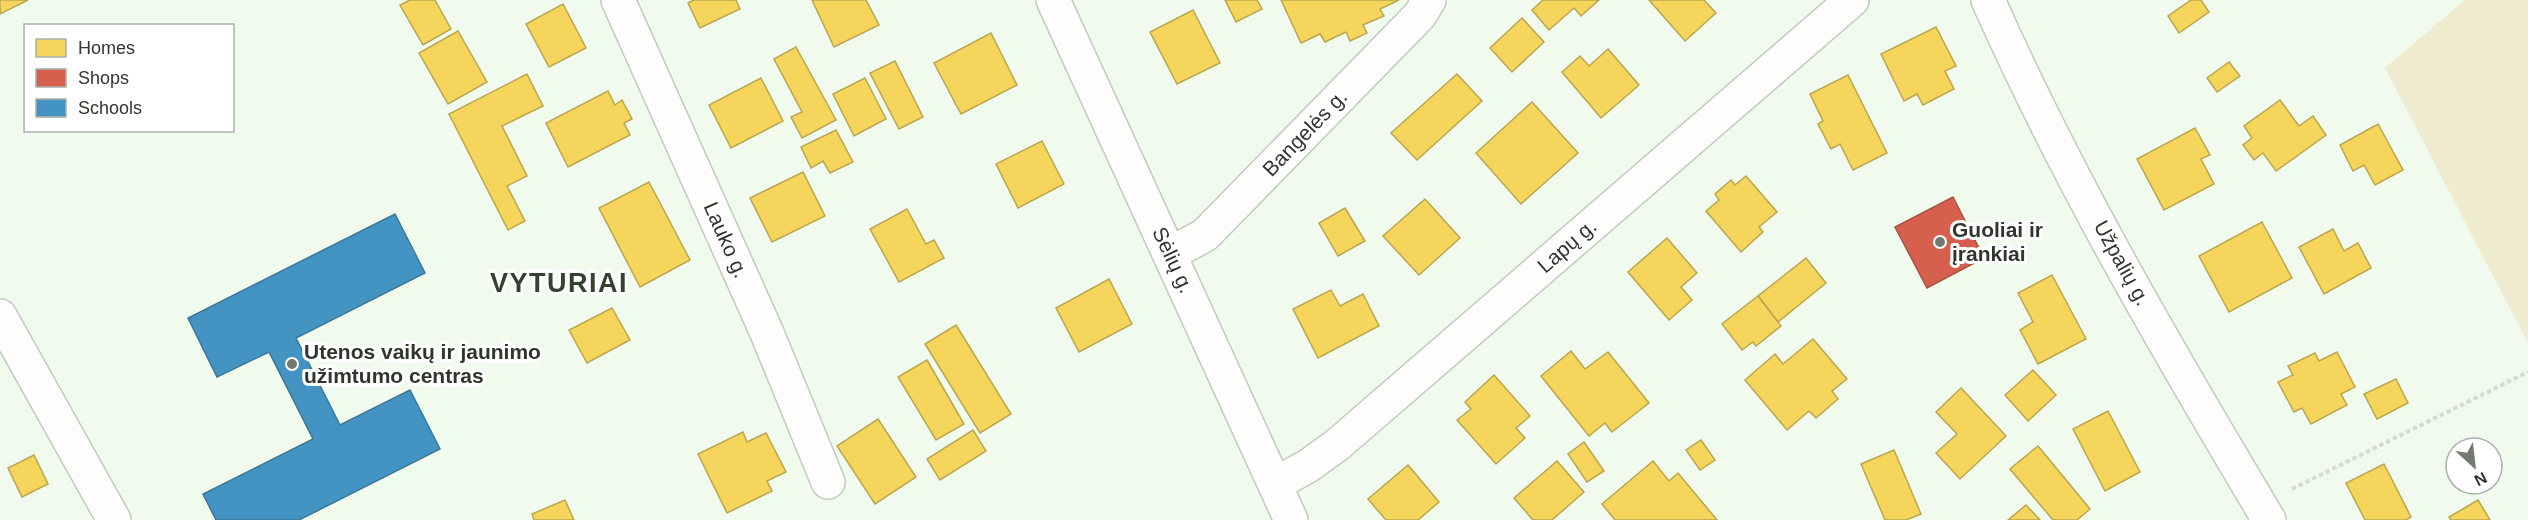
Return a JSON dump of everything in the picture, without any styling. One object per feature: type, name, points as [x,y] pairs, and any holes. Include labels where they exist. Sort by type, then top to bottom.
[{"type":"street","name":"Lauko g.","points":[[618,0],[767,333],[828,482]]},
{"type":"street","name":"Sėlių g.","points":[[1053,0],[1291,520]]},
{"type":"street","name":"Bangelės g.","points":[[1170,254],[1205,235],[1420,15],[1429,0]]},
{"type":"street","name":"Lapų g.","points":[[1275,484],[1308,466],[1337,445],[1852,0]]},
{"type":"street","name":"Užpalių g.","points":[[1988,0],[2022,77],[2105,234],[2264,512]]},
{"type":"street","points":[[0,316],[114,520]]},
{"type":"path","points":[[2264,512],[2528,372]]},
{"type":"shaded area","points":[[2465,0],[2528,0],[2528,343],[2385,68]]},
{"type":"building: Homes","points":[[0,0],[28,0],[0,14]]},
{"type":"building: Homes","points":[[410,0],[435,0],[451,29],[423,45],[400,5]]},
{"type":"building: Homes","points":[[694,0],[736,0],[740,9],[700,28],[688,3]]},
{"type":"building: Homes","points":[[812,0],[866,0],[879,25],[834,47]]},
{"type":"building: Homes","points":[[1225,0],[1257,0],[1262,9],[1236,22]]},
{"type":"building: Homes","points":[[1281,0],[1399,0],[1380,9],[1384,16],[1363,25],[1367,33],[1350,41],[1346,32],[1325,42],[1320,34],[1301,43]]},
{"type":"building: Homes","points":[[1543,0],[1599,0],[1581,16],[1574,8],[1549,30],[1532,10]]},
{"type":"building: Homes","points":[[1649,0],[1704,0],[1716,13],[1685,41]]},
{"type":"building: Homes","points":[[2191,0],[2201,0],[2209,12],[2179,33],[2168,16]]},
{"type":"building: Homes","points":[[563,4],[586,48],[549,67],[526,24]]},
{"type":"building: Homes","points":[[1193,10],[1220,63],[1177,84],[1150,32]]},
{"type":"building: Homes","points":[[1522,18],[1544,42],[1512,72],[1490,48]]},
{"type":"building: Homes","points":[[1936,27],[1956,66],[1945,71],[1954,89],[1923,105],[1917,94],[1904,101],[1881,54]]},
{"type":"building: Homes","points":[[458,31],[487,82],[448,104],[419,53]]},
{"type":"building: Homes","points":[[991,33],[1017,85],[961,114],[934,63]]},
{"type":"building: Homes","points":[[796,47],[836,120],[802,138],[791,117],[802,112],[774,59]]},
{"type":"building: Homes","points":[[1608,49],[1639,85],[1601,118],[1562,72],[1580,56],[1589,66]]},
{"type":"building: Homes","points":[[895,61],[923,117],[899,129],[870,73]]},
{"type":"building: Homes","points":[[2229,62],[2240,76],[2217,92],[2207,78]]},
{"type":"building: Homes","points":[[527,74],[543,106],[502,126],[527,176],[507,186],[525,221],[508,230],[449,114]]},
{"type":"building: Homes","points":[[1457,74],[1482,101],[1417,160],[1391,133]]},
{"type":"building: Homes","points":[[1848,75],[1887,153],[1853,170],[1840,144],[1831,149],[1818,124],[1823,121],[1810,94]]},
{"type":"building: Homes","points":[[761,78],[783,121],[731,148],[709,105]]},
{"type":"building: Homes","points":[[865,78],[886,119],[854,136],[833,94]]},
{"type":"building: Homes","points":[[608,91],[615,105],[622,100],[632,119],[624,123],[630,135],[568,167],[546,123]]},
{"type":"building: Homes","points":[[2280,100],[2299,126],[2313,116],[2326,135],[2276,171],[2263,153],[2254,160],[2243,145],[2252,138],[2244,126]]},
{"type":"building: Homes","points":[[1532,102],[1578,153],[1521,204],[1476,153]]},
{"type":"building: Homes","points":[[2378,124],[2403,170],[2375,185],[2364,165],[2353,171],[2340,145]]},
{"type":"building: Homes","points":[[2195,128],[2210,155],[2201,159],[2214,184],[2164,210],[2137,159]]},
{"type":"building: Homes","points":[[836,130],[853,162],[830,173],[823,161],[811,168],[801,147]]},
{"type":"building: Homes","points":[[1042,141],[1064,184],[1018,208],[996,164]]},
{"type":"building: Homes","points":[[803,172],[825,216],[772,242],[750,198]]},
{"type":"building: Homes","points":[[1746,176],[1777,212],[1759,227],[1763,232],[1741,252],[1706,211],[1719,200],[1715,194],[1731,180],[1735,185]]},
{"type":"building: Homes","points":[[649,182],[690,260],[640,287],[599,208]]},
{"type":"building: Homes","points":[[1425,199],[1460,238],[1419,275],[1383,236]]},
{"type":"building: Homes","points":[[1345,208],[1365,241],[1338,256],[1319,223]]},
{"type":"building: Homes","points":[[907,209],[926,244],[934,240],[944,258],[899,282],[870,229]]},
{"type":"building: Homes","points":[[2262,222],[2292,278],[2229,312],[2199,256]]},
{"type":"building: Homes","points":[[2333,229],[2344,251],[2358,243],[2371,268],[2324,294],[2299,247]]},
{"type":"building: Homes","points":[[1667,238],[1697,273],[1681,287],[1692,300],[1669,320],[1628,272]]},
{"type":"building: Homes","points":[[1806,258],[1826,283],[1778,322],[1758,296]]},
{"type":"building: Homes","points":[[2052,275],[2086,339],[2038,364],[2020,330],[2033,322],[2018,293]]},
{"type":"building: Homes","points":[[1109,279],[1132,324],[1079,352],[1056,308]]},
{"type":"building: Homes","points":[[1331,290],[1340,306],[1363,294],[1379,326],[1318,358],[1293,309]]},
{"type":"building: Homes","points":[[1758,296],[1781,326],[1756,346],[1753,342],[1742,350],[1722,324]]},
{"type":"building: Homes","points":[[612,308],[630,340],[587,363],[569,330]]},
{"type":"building: Homes","points":[[956,325],[1011,414],[980,433],[925,344]]},
{"type":"building: Homes","points":[[1813,339],[1847,379],[1832,391],[1838,399],[1816,418],[1809,411],[1787,430],[1745,380],[1775,354],[1783,364]]},
{"type":"building: Homes","points":[[1571,351],[1585,369],[1608,352],[1649,403],[1612,432],[1605,423],[1589,436],[1541,376]]},
{"type":"building: Homes","points":[[2337,352],[2355,387],[2341,394],[2347,405],[2311,424],[2302,408],[2294,412],[2278,382],[2293,375],[2288,366],[2315,353],[2319,361]]},
{"type":"building: Homes","points":[[927,360],[964,424],[936,440],[898,377]]},
{"type":"building: Homes","points":[[2033,370],[2056,395],[2028,421],[2005,395]]},
{"type":"building: Homes","points":[[1494,375],[1530,416],[1516,428],[1525,438],[1496,464],[1457,420],[1471,409],[1465,402]]},
{"type":"building: Homes","points":[[2396,379],[2408,403],[2377,419],[2364,394]]},
{"type":"building: Homes","points":[[1961,388],[2006,436],[1960,479],[1936,453],[1957,434],[1936,412]]},
{"type":"building: Homes","points":[[2108,411],[2140,472],[2105,491],[2073,429]]},
{"type":"building: Homes","points":[[878,419],[916,477],[875,504],[837,446]]},
{"type":"building: Homes","points":[[973,430],[986,451],[940,480],[927,459]]},
{"type":"building: Homes","points":[[743,432],[747,442],[766,433],[786,472],[767,481],[772,491],[727,513],[698,454]]},
{"type":"building: Homes","points":[[1701,440],[1715,460],[1700,470],[1686,450]]},
{"type":"building: Homes","points":[[1584,442],[1604,471],[1587,482],[1568,454]]},
{"type":"building: Homes","points":[[2038,446],[2090,509],[2077,520],[2053,520],[2010,469]]},
{"type":"building: Homes","points":[[1894,450],[1921,514],[1906,520],[1885,520],[1861,464]]},
{"type":"building: Homes","points":[[34,455],[48,484],[22,497],[8,468]]},
{"type":"building: Homes","points":[[1557,461],[1584,492],[1552,520],[1533,520],[1514,498]]},
{"type":"building: Homes","points":[[1653,461],[1669,481],[1678,473],[1717,520],[1615,520],[1602,504]]},
{"type":"building: Homes","points":[[2384,464],[2411,517],[2406,520],[2365,520],[2346,483]]},
{"type":"building: Homes","points":[[1408,465],[1439,502],[1418,520],[1386,520],[1368,499]]},
{"type":"building: Homes","points":[[565,500],[574,520],[534,520],[532,514]]},
{"type":"building: Homes","points":[[2478,500],[2490,520],[2451,520],[2449,517]]},
{"type":"building: Homes","points":[[2026,505],[2040,520],[2008,520]]},
{"type":"building: Shops","name":"Guoliai ir įrankiai","points":[[1953,197],[1984,258],[1927,288],[1895,227]]},
{"type":"building: Schools","name":"Utenos vaikų ir jaunimo užimtumo centras","points":[[395,214],[425,273],[296,338],[340,425],[410,390],[440,449],[299,520],[216,520],[203,494],[313,439],[269,352],[217,377],[188,318]]},
{"type":"place","name":"Guoliai ir įrankiai","points":[[1940,242]]},
{"type":"place","name":"Utenos vaikų ir jaunimo užimtumo centras","points":[[292,364]]},
{"type":"district","name":"VYTURIAI","points":[[559,283]]}]
